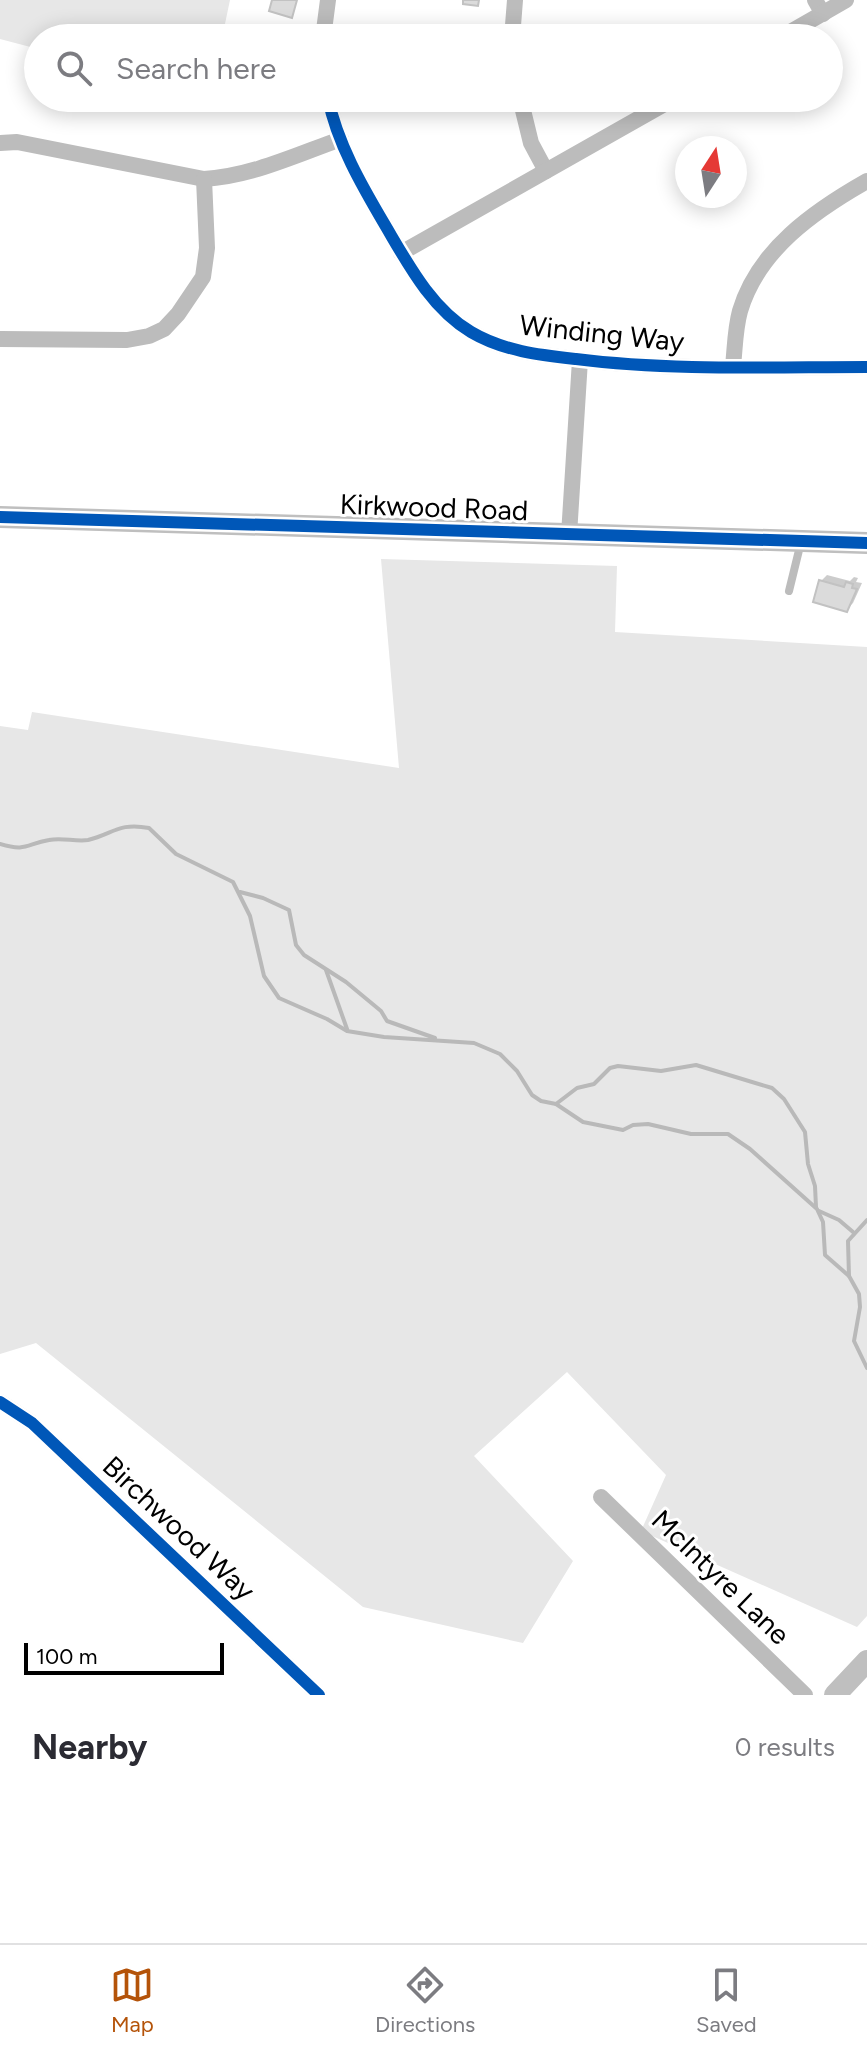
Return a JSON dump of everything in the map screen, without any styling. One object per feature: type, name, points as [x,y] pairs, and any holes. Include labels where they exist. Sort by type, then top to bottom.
[{"type":"street","points":[[325,24],[328,0]]},
{"type":"street","points":[[513,24],[515,0]]},
{"type":"street","points":[[798,24],[819,7],[846,0]]},
{"type":"street","name":"Winding Way","points":[[332,112],[341,139],[369,197],[401,253],[446,314],[471,332],[503,347],[628,366],[867,367]]},
{"type":"street","points":[[523,112],[531,143],[546,171]]},
{"type":"street","points":[[401,253],[650,112]]},
{"type":"street","points":[[0,143],[17,142],[204,179],[227,178],[252,171],[341,139]]},
{"type":"street","points":[[0,339],[127,340],[149,336],[164,329],[203,277],[207,248],[204,179]]},
{"type":"street","points":[[733,366],[740,311],[749,287],[764,263],[785,238],[867,181]]},
{"type":"street","points":[[569,535],[580,360]]},
{"type":"street","name":"Kirkwood Road","points":[[0,517],[867,543]]},
{"type":"street","name":"Birchwood Way","points":[[0,1402],[32,1423],[319,1695]]},
{"type":"street","name":"McIntyre Lane","points":[[601,1497],[805,1695]]},
{"type":"street","points":[[835,1695],[867,1661]]},
{"type":"lane","points":[[789,591],[801,541]]},
{"type":"shaded area","points":[[0,0],[230,0],[225,24],[24,24],[24,45],[0,39]]},
{"type":"shaded area","points":[[381,559],[617,566],[615,632],[867,647],[867,1616],[857,1627],[641,1531],[666,1475],[567,1372],[474,1456],[573,1561],[523,1643],[363,1607],[36,1343],[0,1354],[0,726],[28,730],[32,712],[399,768]]},
{"type":"building","points":[[272,0],[297,0],[292,18],[269,11]]},
{"type":"building","points":[[463,0],[479,0],[478,6],[463,4]]},
{"type":"building","points":[[819,580],[844,587],[846,582],[853,584],[852,588],[857,589],[847,612],[813,602]]},
{"type":"waterway","points":[[0,844],[21,847],[54,839],[88,840],[130,826],[149,828],[176,854],[233,882],[250,916],[264,976],[279,998],[347,1031],[384,1037],[474,1043],[500,1054],[517,1071],[532,1095],[541,1101],[556,1104],[583,1122],[623,1130],[633,1125],[648,1124],[691,1134],[728,1134],[750,1149],[817,1209],[823,1222],[825,1255],[849,1276],[859,1294],[854,1341],[867,1368]]},
{"type":"waterway","points":[[240,892],[289,910],[296,945],[304,955],[346,982],[381,1011],[387,1021],[435,1038]]},
{"type":"waterway","points":[[326,970],[347,1029]]},
{"type":"waterway","points":[[556,1104],[577,1088],[594,1084],[610,1068],[618,1066],[661,1071],[696,1065],[772,1088],[784,1099],[805,1132],[816,1207]]},
{"type":"waterway","points":[[819,1211],[839,1220],[853,1232]]},
{"type":"waterway","points":[[849,1276],[848,1241],[867,1220]]},
{"type":"cycle path","points":[[331,112],[351,164],[412,270],[444,311],[483,338],[535,354],[612,363],[721,368],[867,367]]},
{"type":"cycle path","points":[[0,517],[867,543]]},
{"type":"cycle path","points":[[0,1402],[32,1423],[319,1695]]}]
